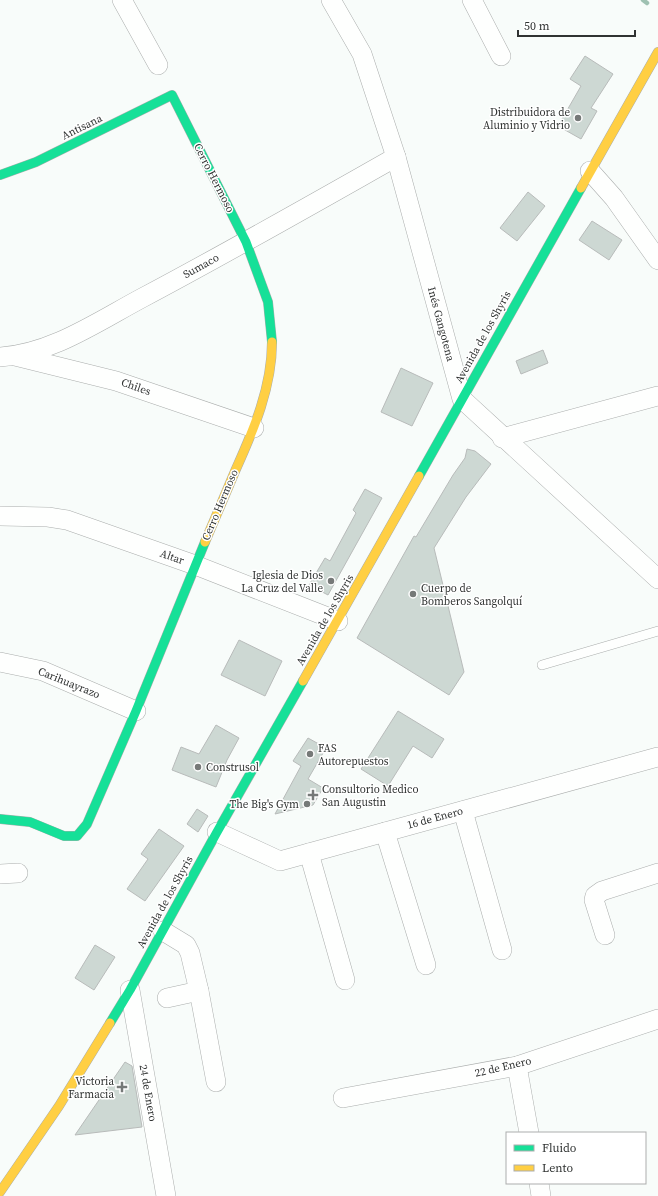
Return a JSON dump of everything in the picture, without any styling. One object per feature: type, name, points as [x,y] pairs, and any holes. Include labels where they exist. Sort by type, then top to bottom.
[{"type":"main road","name":"Avenida de los Shyris","points":[[0,1192],[59,1106],[130,990],[217,832],[338,621],[658,52]]},
{"type":"main road","name":"Antisana","points":[[0,175],[36,162],[172,95]]},
{"type":"main road","name":"Cerro Hermoso","points":[[0,819],[30,822],[64,836],[77,836],[87,824],[136,711],[195,565],[254,428],[265,392],[272,358],[272,333],[268,302],[246,242],[172,95]]},
{"type":"street","points":[[122,0],[158,65]]},
{"type":"street","name":"Inés Gangotena","points":[[331,0],[362,54],[396,157],[462,399]]},
{"type":"street","points":[[472,0],[501,56]]},
{"type":"street","name":"Sumaco","points":[[8,357],[61,341],[246,242],[396,157]]},
{"type":"street","points":[[590,172],[618,203],[658,260]]},
{"type":"street","name":"Chiles","points":[[8,357],[116,381],[254,428]]},
{"type":"street","points":[[502,438],[658,396]]},
{"type":"street","points":[[462,399],[502,438],[658,579]]},
{"type":"street","name":"Altar","points":[[0,516],[48,517],[67,520],[195,565],[338,621]]},
{"type":"street","name":"Carihuayrazo","points":[[0,662],[43,671],[136,711]]},
{"type":"street","name":"16 de Enero","points":[[217,832],[280,861],[658,758]]},
{"type":"street","points":[[462,811],[502,950]]},
{"type":"street","points":[[385,832],[426,965]]},
{"type":"street","points":[[309,853],[345,980]]},
{"type":"street","points":[[606,935],[594,900],[595,896],[602,891],[658,873]]},
{"type":"street","points":[[163,931],[186,946],[190,953],[216,1082]]},
{"type":"street","name":"24 de Enero","points":[[130,990],[166,1196]]},
{"type":"street","points":[[167,998],[199,992]]},
{"type":"street","name":"22 de Enero","points":[[343,1098],[517,1066],[658,1018]]},
{"type":"street","points":[[517,1066],[529,1132]]},
{"type":"street","points":[[539,1184],[541,1196]]},
{"type":"lane","points":[[542,665],[658,631]]},
{"type":"building","points":[[585,56],[613,74],[591,108],[597,111],[581,139],[558,126],[581,86],[570,79]]},
{"type":"building","points":[[528,192],[545,206],[517,241],[500,228]]},
{"type":"building","points":[[592,221],[622,240],[609,260],[579,240]]},
{"type":"building","points":[[543,350],[548,363],[521,374],[516,361]]},
{"type":"building","points":[[401,368],[433,383],[412,426],[381,412]]},
{"type":"building","name":"Cuerpo de Bomberos Sangolquí","points":[[467,449],[475,451],[491,464],[466,497],[434,548],[464,672],[449,695],[357,638],[414,536],[416,537],[453,475],[465,458]]},
{"type":"building","points":[[365,489],[382,498],[328,595],[309,585],[325,558],[330,561],[356,513],[353,510]]},
{"type":"building","points":[[239,640],[282,661],[265,696],[221,675]]},
{"type":"building","points":[[398,711],[444,739],[432,758],[413,746],[388,786],[361,769]]},
{"type":"building","points":[[216,725],[239,738],[227,760],[216,787],[172,770],[181,747],[199,754]]},
{"type":"building","points":[[308,738],[326,748],[308,779],[323,788],[313,805],[275,814],[301,766],[293,761]]},
{"type":"building","points":[[197,809],[208,816],[198,832],[187,824]]},
{"type":"building","points":[[159,829],[184,846],[145,901],[127,889],[148,859],[141,854]]},
{"type":"building","points":[[95,945],[115,957],[94,990],[75,978]]},
{"type":"building","points":[[125,1062],[132,1066],[142,1127],[75,1135]]},
{"type":"waterway","points":[[643,0],[647,3]]},
{"type":"traffic: fast","points":[[0,175],[36,162],[172,95],[246,242],[268,302],[272,342]]},
{"type":"traffic: fast","points":[[419,476],[581,188]]},
{"type":"traffic: fast","points":[[0,819],[30,822],[64,836],[77,836],[87,824],[136,711],[205,542]]},
{"type":"traffic: fast","points":[[110,1023],[303,681]]},
{"type":"traffic: slow","points":[[581,188],[658,52]]},
{"type":"traffic: slow","points":[[205,542],[261,407],[269,375],[272,342]]},
{"type":"traffic: slow","points":[[303,681],[419,476]]},
{"type":"traffic: slow","points":[[0,1192],[59,1106],[110,1023]]},
{"type":"place","name":"Distribuidora de Aluminio y Vidrio","points":[[578,118]]},
{"type":"place","name":"Iglesia de Dios La Cruz del Valle","points":[[331,581]]},
{"type":"place","name":"Cuerpo de Bomberos Sangolquí","points":[[413,594]]},
{"type":"place","name":"FAS Autorepuestos","points":[[310,754]]},
{"type":"place","name":"Construsol","points":[[198,767]]},
{"type":"place","name":"Consultorio Medico San Augustin","points":[[313,795]]},
{"type":"place","name":"The Big's Gym","points":[[307,804]]},
{"type":"place","name":"Victoria Farmacia","points":[[122,1087]]}]
